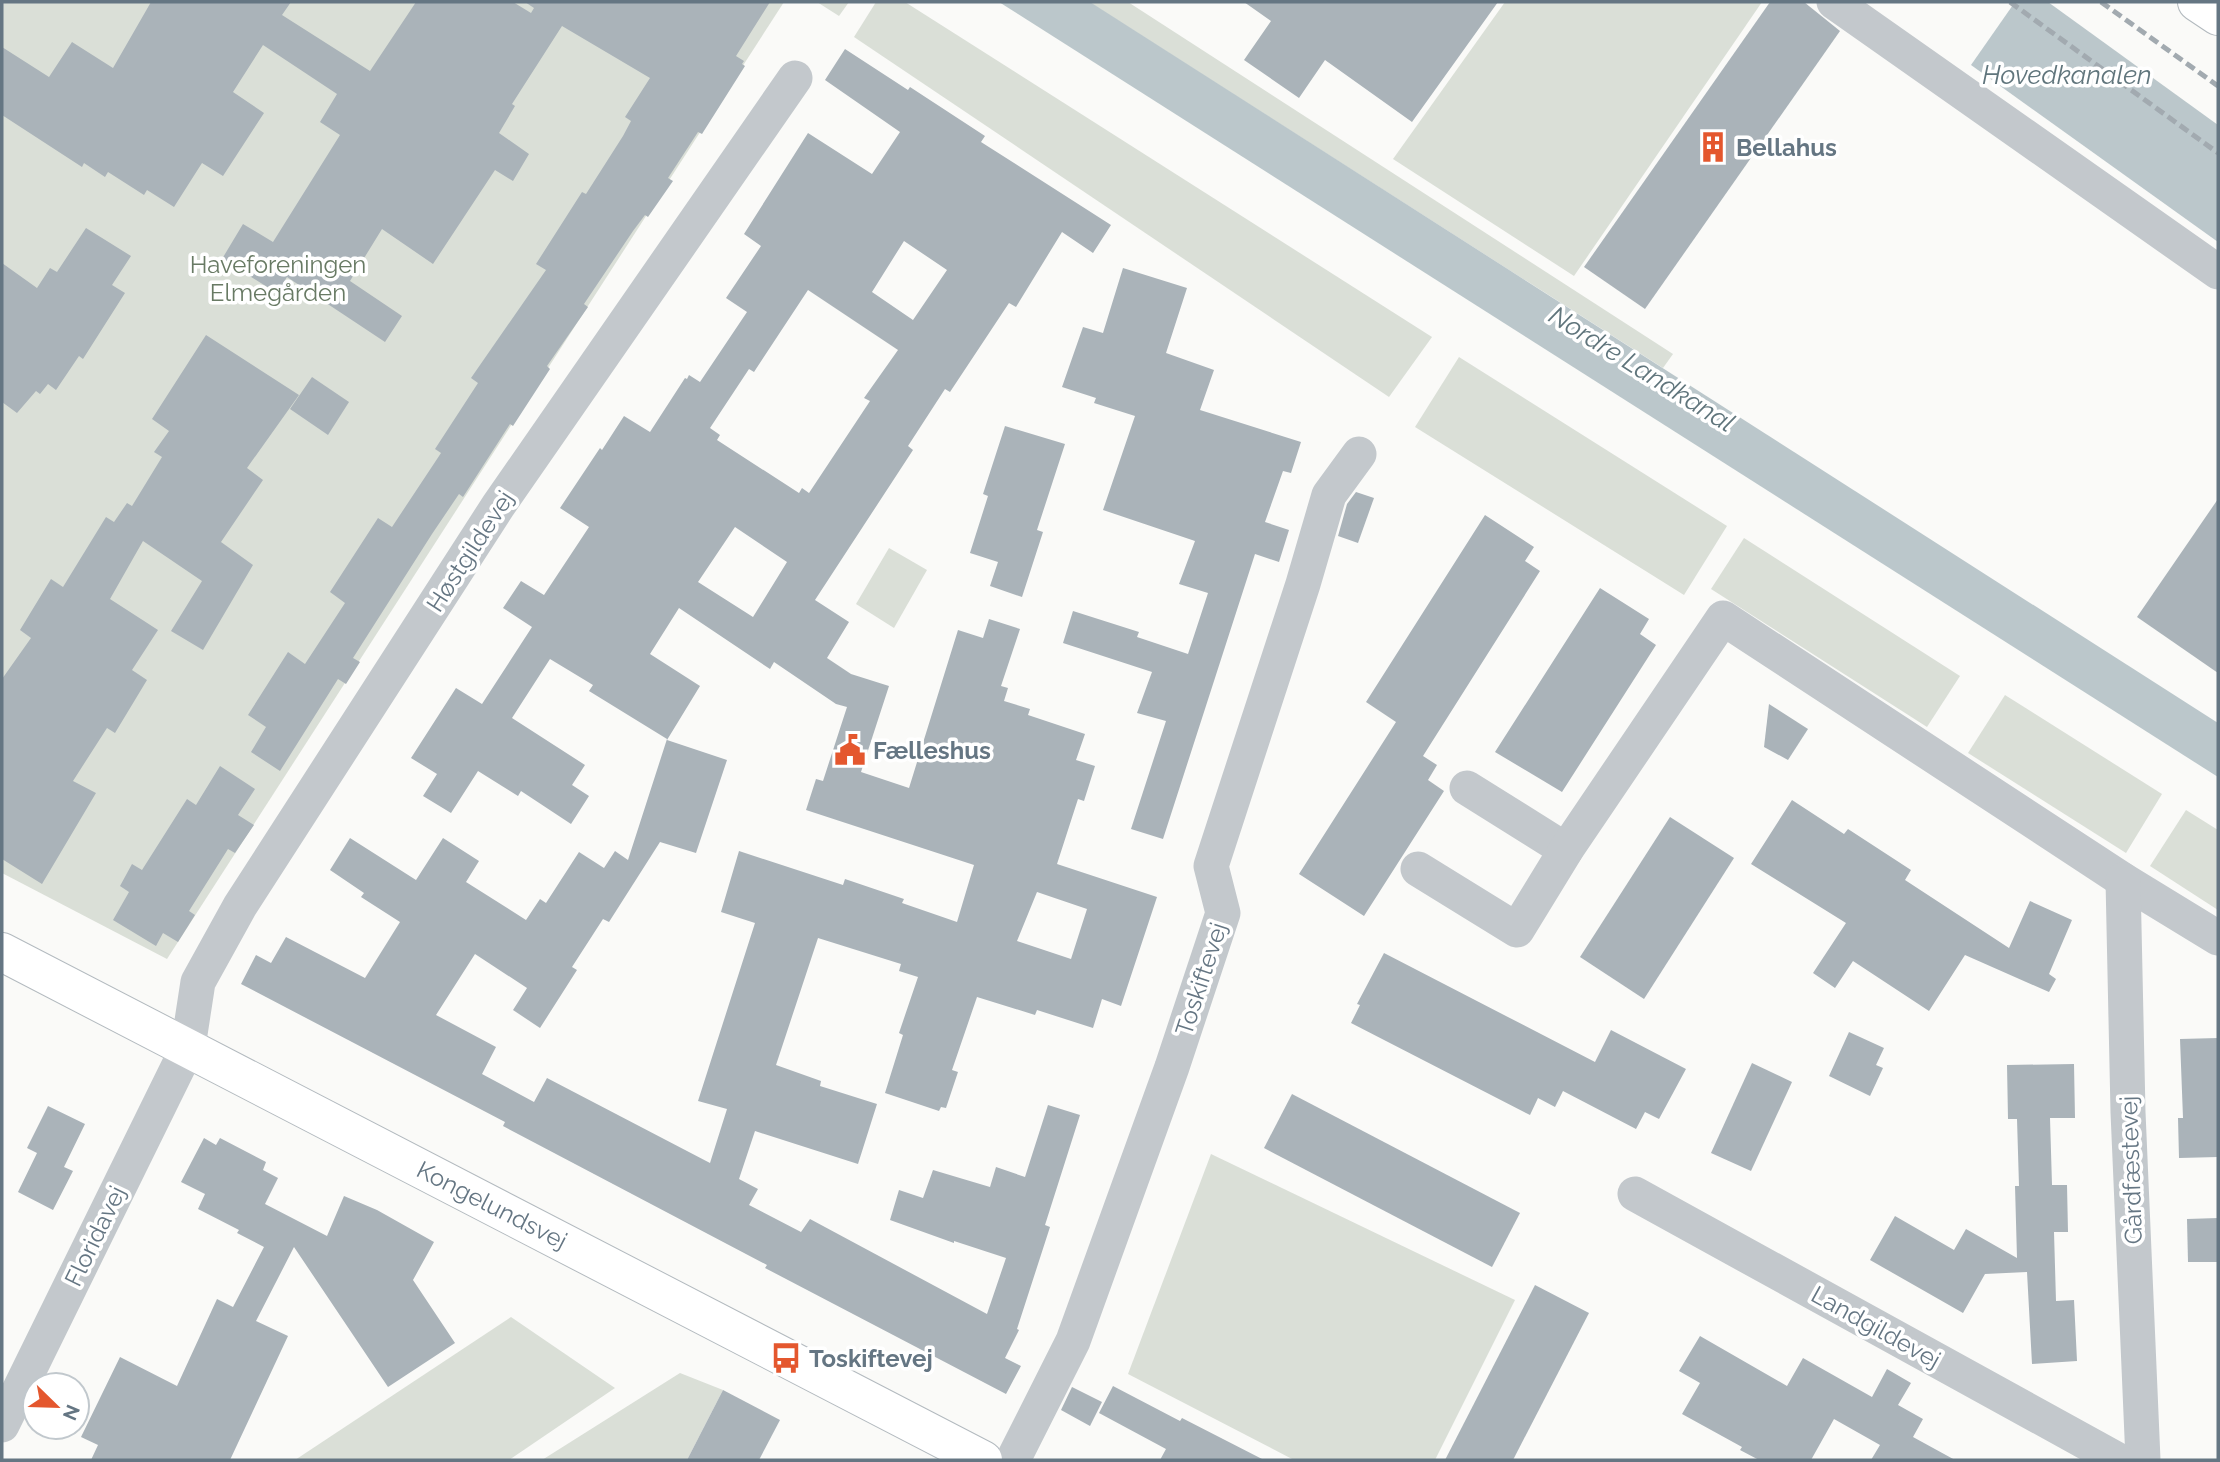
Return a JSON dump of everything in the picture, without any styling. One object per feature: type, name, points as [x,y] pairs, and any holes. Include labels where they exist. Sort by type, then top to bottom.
[{"type":"street","points":[[1834,2],[2218,272]]},
{"type":"street","points":[[2197,2],[2218,16]]},
{"type":"street","name":"Høstgildevej","points":[[188,1047],[198,982],[240,906],[498,506],[795,78]]},
{"type":"street","name":"Toskiftevej","points":[[1013,1460],[1073,1342],[1172,1067],[1223,913],[1211,866],[1303,584],[1329,495],[1359,454]]},
{"type":"street","points":[[1418,869],[1517,930],[1566,850],[1723,618],[2123,880],[2218,938]]},
{"type":"street","points":[[1467,789],[1566,850]]},
{"type":"street","name":"Gårdfæstevej","points":[[2123,880],[2143,1460]]},
{"type":"street","name":"Kongelundsvej","points":[[2,952],[983,1460]]},
{"type":"street","name":"Floridavej","points":[[4,1414],[188,1047]]},
{"type":"street","name":"Landgildevej","points":[[1635,1194],[2118,1460]]},
{"type":"green space","name":"Haveforeningen Elmegården","points":[[2,2],[784,2],[167,959],[2,873]]},
{"type":"green space","points":[[817,2],[849,2],[839,16]]},
{"type":"green space","points":[[876,2],[905,2],[1432,337],[1389,397],[854,37]]},
{"type":"green space","points":[[1089,2],[1128,2],[1673,354],[1663,368]]},
{"type":"green space","points":[[1505,2],[1762,2],[1574,276],[1393,159]]},
{"type":"green space","points":[[1459,357],[1727,526],[1684,595],[1415,427]]},
{"type":"green space","points":[[1744,538],[1960,676],[1927,727],[1711,589]]},
{"type":"green space","points":[[889,548],[927,570],[894,628],[856,604]]},
{"type":"green space","points":[[2005,695],[2162,794],[2126,853],[1968,753]]},
{"type":"green space","points":[[2186,810],[2218,830],[2218,910],[2150,866]]},
{"type":"green space","points":[[1211,1154],[1515,1300],[1435,1460],[1294,1460],[1128,1374]]},
{"type":"green space","points":[[511,1317],[615,1388],[509,1460],[295,1460]]},
{"type":"green space","points":[[680,1373],[723,1390],[687,1460],[542,1460]]},
{"type":"water","name":"Nordre Landkanal","points":[[999,2],[1090,2],[2218,723],[2218,777]]},
{"type":"water","name":"Hovedkanalen","points":[[2015,2],[2048,2],[2218,125],[2218,242],[1971,65]]},
{"type":"building","points":[[151,2],[291,2],[282,15],[370,71],[416,2],[513,2],[531,13],[534,8],[525,2],[770,2],[736,56],[744,61],[742,64],[745,66],[702,134],[698,132],[668,178],[673,181],[648,217],[645,215],[633,231],[584,304],[588,307],[547,366],[550,369],[513,426],[510,424],[463,497],[459,494],[432,534],[353,658],[360,662],[346,684],[338,679],[280,771],[251,752],[266,727],[248,715],[288,652],[305,664],[345,603],[330,592],[378,518],[392,527],[441,453],[435,449],[478,383],[471,378],[546,270],[536,264],[582,192],[586,194],[623,136],[631,121],[625,117],[650,78],[562,26],[512,104],[515,106],[499,133],[529,154],[513,181],[495,170],[433,264],[382,229],[350,281],[402,316],[385,342],[287,277],[277,293],[222,259],[243,224],[273,242],[340,135],[320,122],[337,94],[263,45],[233,92],[264,113],[223,176],[202,163],[174,207],[147,190],[144,195],[108,172],[105,177],[84,163],[82,167],[2,115],[2,47],[49,77],[72,42],[113,68]]},
{"type":"building","points":[[1244,2],[1498,2],[1412,122],[1325,60],[1299,98],[1244,60],[1271,21]]},
{"type":"building","name":"Bellahus","points":[[1770,2],[1804,2],[1840,31],[1645,309],[1584,267]]},
{"type":"building","points":[[845,49],[985,136],[981,142],[1111,225],[1093,253],[1062,232],[1016,307],[1009,303],[950,392],[945,389],[908,446],[913,450],[815,600],[849,622],[827,658],[851,674],[889,686],[861,772],[909,788],[958,630],[983,638],[989,619],[1020,629],[1001,686],[1008,688],[1004,701],[1030,709],[1028,715],[1085,734],[1076,760],[1095,766],[1084,801],[1078,799],[1057,864],[1157,897],[1121,1006],[1102,999],[1093,1028],[1037,1010],[1035,1015],[977,997],[952,1070],[958,1072],[946,1108],[941,1107],[939,1111],[885,1093],[903,1035],[899,1033],[918,977],[899,971],[901,964],[818,938],[776,1065],[821,1081],[820,1086],[877,1104],[858,1164],[755,1131],[739,1179],[758,1189],[749,1205],[801,1232],[810,1219],[987,1314],[1006,1258],[890,1220],[899,1190],[923,1198],[933,1170],[990,1187],[996,1167],[1025,1177],[1048,1105],[1080,1115],[1045,1225],[1050,1227],[1017,1329],[1019,1330],[1005,1358],[1021,1366],[1006,1394],[765,1268],[767,1265],[503,1126],[505,1122],[241,984],[256,955],[271,963],[286,937],[365,978],[400,922],[361,897],[364,893],[330,870],[350,838],[416,880],[443,838],[479,861],[466,882],[526,920],[540,899],[546,903],[579,852],[604,868],[615,851],[628,860],[667,739],[589,691],[593,685],[550,659],[512,718],[585,765],[572,785],[589,796],[571,824],[521,791],[518,796],[478,771],[451,813],[423,796],[437,774],[411,758],[456,688],[482,704],[532,627],[503,608],[521,581],[544,595],[589,527],[560,508],[624,416],[650,432],[685,378],[689,375],[700,382],[747,312],[726,298],[761,246],[744,234],[808,133],[872,174],[900,132],[825,80]],"holes":[[[904,241],[947,270],[913,320],[872,292]],[[808,290],[898,350],[864,398],[870,401],[809,493],[802,488],[799,493],[717,440],[720,435],[710,428],[749,369],[754,372]],[[735,527],[787,562],[753,617],[698,582]],[[679,608],[770,669],[774,662],[836,704],[847,707],[823,781],[816,779],[806,810],[974,865],[957,922],[902,903],[904,899],[845,879],[843,885],[739,851],[721,912],[755,923],[698,1101],[727,1109],[710,1163],[547,1078],[534,1102],[482,1074],[496,1047],[436,1015],[475,954],[527,988],[513,1010],[540,1028],[577,970],[572,967],[603,919],[609,922],[660,842],[696,853],[727,760],[667,740],[700,686],[650,654]],[[1037,892],[1087,909],[1071,959],[1017,941]]]},
{"type":"building","points":[[86,228],[131,256],[112,285],[125,293],[83,359],[79,356],[56,390],[48,384],[40,394],[36,391],[17,413],[2,402],[2,263],[37,288],[50,268],[57,272]]},
{"type":"building","points":[[1123,268],[1187,288],[1166,353],[1214,370],[1200,410],[1301,442],[1291,473],[1283,471],[1265,522],[1289,530],[1279,562],[1255,554],[1163,839],[1131,829],[1166,721],[1137,713],[1152,672],[1063,643],[1073,611],[1139,632],[1137,637],[1188,654],[1208,593],[1179,584],[1195,541],[1103,510],[1135,416],[1094,403],[1096,398],[1062,387],[1083,327],[1103,333]]},
{"type":"building","points":[[206,335],[299,395],[247,468],[263,480],[221,542],[253,565],[203,650],[171,631],[202,581],[143,541],[110,599],[158,630],[132,670],[147,680],[115,733],[107,728],[73,781],[96,793],[42,884],[2,859],[2,679],[31,638],[20,630],[51,579],[63,587],[106,517],[114,522],[127,503],[132,506],[162,457],[154,452],[169,431],[152,419]]},
{"type":"building","points":[[312,377],[349,402],[328,435],[290,409]]},
{"type":"building","points":[[1005,426],[1065,444],[1037,530],[1043,532],[1022,597],[990,586],[998,562],[970,553],[988,496],[983,494]]},
{"type":"building","points":[[1356,492],[1374,498],[1358,543],[1338,536],[1347,504]]},
{"type":"building","points":[[2218,499],[2218,673],[2137,617]]},
{"type":"building","points":[[1485,515],[1534,547],[1525,561],[1540,571],[1423,756],[1437,765],[1428,780],[1444,791],[1364,916],[1299,874],[1396,722],[1366,702]]},
{"type":"building","points":[[1600,588],[1649,619],[1640,634],[1656,645],[1562,792],[1495,752]]},
{"type":"building","points":[[1769,704],[1808,729],[1788,760],[1764,747]]},
{"type":"building","points":[[220,766],[255,789],[238,815],[254,825],[235,853],[228,849],[189,911],[195,915],[178,942],[163,933],[156,946],[113,920],[129,892],[120,886],[132,864],[142,870],[187,799],[196,805]]},
{"type":"building","points":[[1792,800],[1844,834],[1848,829],[1911,870],[1905,880],[2009,948],[2030,901],[2072,920],[2049,974],[2056,979],[2049,992],[1965,955],[1929,1011],[1853,961],[1835,988],[1813,973],[1846,923],[1751,864]]},
{"type":"building","points":[[1670,817],[1734,858],[1644,999],[1580,957]]},
{"type":"building","points":[[1384,953],[1595,1062],[1611,1030],[1686,1069],[1659,1119],[1645,1112],[1636,1129],[1563,1091],[1555,1107],[1538,1098],[1530,1115],[1351,1023],[1360,1005],[1357,1004]]},
{"type":"building","points":[[1849,1032],[1884,1048],[1876,1065],[1883,1068],[1870,1096],[1829,1076]]},
{"type":"building","points":[[2218,1038],[2218,1157],[2179,1158],[2178,1118],[2183,1118],[2180,1039]]},
{"type":"building","points":[[1752,1063],[1792,1082],[1751,1171],[1711,1153]]},
{"type":"building","points":[[2074,1064],[2075,1118],[2050,1118],[2052,1185],[2067,1185],[2068,1232],[2054,1232],[2056,1301],[2074,1300],[2077,1361],[2032,1364],[2027,1272],[1985,1274],[1963,1313],[1870,1260],[1895,1216],[1954,1250],[1966,1229],[2017,1258],[2017,1119],[2008,1119],[2007,1065]]},
{"type":"building","points":[[1292,1094],[1520,1213],[1492,1267],[1264,1148]]},
{"type":"building","points":[[48,1106],[85,1124],[64,1167],[73,1171],[53,1210],[18,1192],[37,1153],[27,1148]]},
{"type":"building","points":[[204,1138],[216,1145],[220,1138],[266,1162],[263,1170],[278,1178],[265,1204],[327,1236],[344,1196],[377,1210],[434,1242],[413,1280],[455,1343],[388,1387],[294,1247],[256,1321],[288,1336],[230,1460],[91,1460],[98,1445],[90,1441],[91,1416],[120,1357],[177,1386],[217,1299],[233,1307],[264,1247],[237,1233],[239,1230],[198,1209],[205,1194],[181,1182]]},
{"type":"building","points":[[2218,1218],[2218,1262],[2188,1262],[2187,1219]]},
{"type":"building","points":[[1535,1285],[1589,1313],[1513,1460],[1445,1460]]},
{"type":"building","points":[[1700,1336],[1787,1386],[1803,1358],[1872,1397],[1887,1369],[1911,1383],[1898,1405],[1923,1419],[1913,1437],[1955,1460],[1871,1460],[1880,1445],[1834,1419],[1811,1460],[1759,1460],[1740,1450],[1742,1447],[1682,1414],[1700,1383],[1679,1371]]},
{"type":"building","points":[[1113,1386],[1264,1460],[1160,1460],[1166,1449],[1099,1413]]},
{"type":"building","points":[[1072,1387],[1102,1402],[1090,1426],[1061,1410]]},
{"type":"building","points":[[723,1390],[780,1420],[759,1460],[687,1460]]},
{"type":"railway","points":[[2010,2],[2218,153]]},
{"type":"railway","points":[[2101,2],[2218,86]]},
{"type":"place","name":"Bellahus","points":[[1713,147]]},
{"type":"place","name":"Fælleshus","points":[[850,750]]},
{"type":"place","name":"Toskiftevej","points":[[786,1358]]}]
